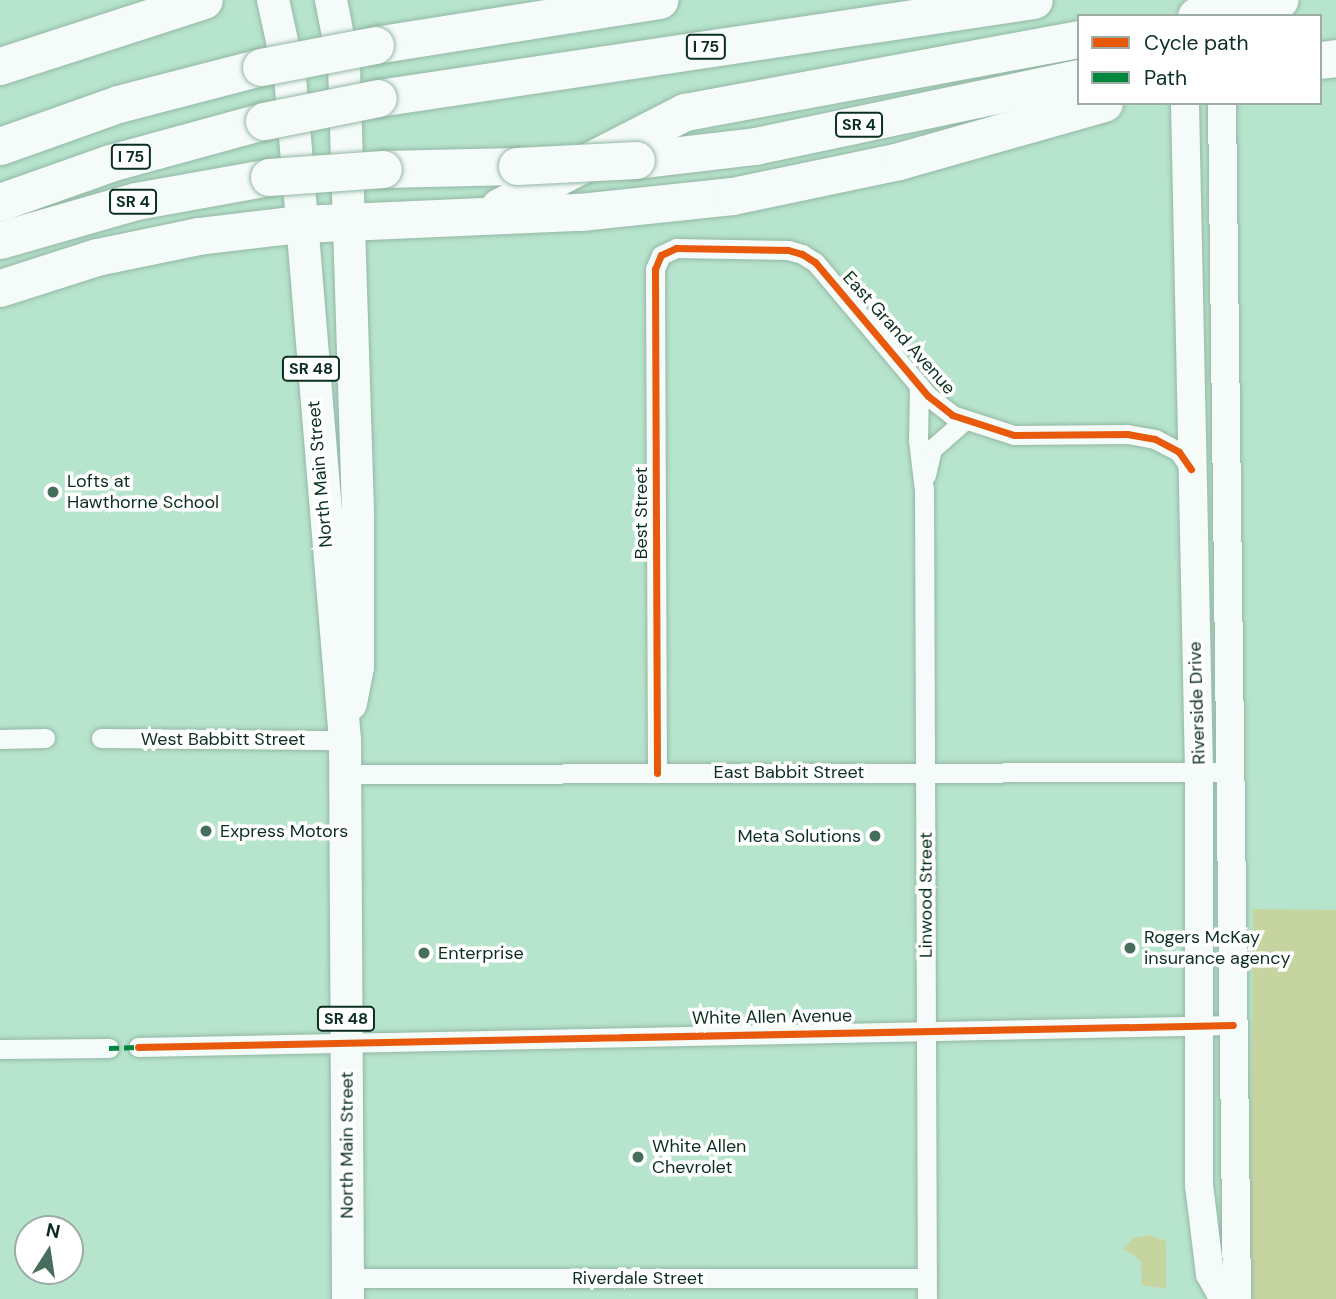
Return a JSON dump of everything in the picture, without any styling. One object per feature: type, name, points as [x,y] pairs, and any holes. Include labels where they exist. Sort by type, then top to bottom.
[{"type":"highway","points":[[8,61],[204,0]]},
{"type":"highway","points":[[0,146],[118,104],[261,67],[375,45],[659,0]]},
{"type":"highway","name":"I 75","points":[[0,201],[110,163],[264,121],[378,98],[1034,0]]},
{"type":"highway","points":[[1206,14],[1279,0]]},
{"type":"highway","points":[[471,214],[512,203],[685,112],[1077,39]]},
{"type":"highway","name":"SR 4","points":[[0,240],[136,201],[269,177],[383,169],[636,160],[755,146],[1077,78]]},
{"type":"highway","points":[[0,288],[97,257],[198,236],[346,220],[617,209],[746,194],[899,161],[1097,105]]},
{"type":"main road","name":"North Main Street","points":[[273,0],[290,77],[299,224],[345,740],[348,1288]]},
{"type":"main road","name":"North Main Street","points":[[331,0],[344,66],[346,220],[358,544],[358,667],[345,740]]},
{"type":"main road","name":"Riverside Drive","points":[[1185,105],[1199,770],[1198,1024],[1203,1232],[1210,1274],[1224,1299]]},
{"type":"main road","name":"Riverside Drive","points":[[1222,105],[1233,772],[1237,1299]]},
{"type":"street","name":"East Grand Avenue","points":[[661,255],[676,248],[789,250],[803,254],[815,262],[919,385],[964,421],[1014,435],[1127,434],[1155,439],[1179,452],[1191,469]]},
{"type":"street","name":"Best Street","points":[[657,773],[655,270],[661,255]]},
{"type":"street","name":"Linwood Street","points":[[919,385],[918,440],[924,490],[927,1299]]},
{"type":"street","name":"Linwood Street","points":[[924,490],[932,449],[964,421]]},
{"type":"street","points":[[0,739],[45,738]]},
{"type":"street","name":"West Babbitt Street","points":[[101,738],[345,740]]},
{"type":"street","name":"East Babbit Street","points":[[344,774],[1233,772]]},
{"type":"street","name":"White Allen Avenue","points":[[138,1047],[1233,1025]]},
{"type":"street","points":[[0,1049],[109,1048]]},
{"type":"street","name":"Riverdale Street","points":[[348,1288],[927,1278]]},
{"type":"green space","points":[[1253,909],[1336,910],[1336,1299],[1253,1299],[1250,1249]]},
{"type":"green space","points":[[1148,1235],[1166,1241],[1166,1289],[1142,1285],[1141,1261],[1123,1248],[1134,1238]]},
{"type":"marked path","points":[[109,1048],[138,1047]]},
{"type":"cycle path","points":[[657,773],[655,269],[661,255],[676,248],[788,250],[802,254],[815,262],[928,396],[952,415],[1014,435],[1127,434],[1155,439],[1179,452],[1191,469]]},
{"type":"cycle path","points":[[138,1047],[1233,1025]]},
{"type":"place","name":"Lofts at Hawthorne School","points":[[53,492]]},
{"type":"place","name":"Express Motors","points":[[206,831]]},
{"type":"place","name":"Meta Solutions","points":[[875,836]]},
{"type":"place","name":"Rogers McKay insurance agency","points":[[1130,948]]},
{"type":"place","name":"Enterprise","points":[[424,953]]},
{"type":"place","name":"White Allen Chevrolet","points":[[638,1157]]}]
